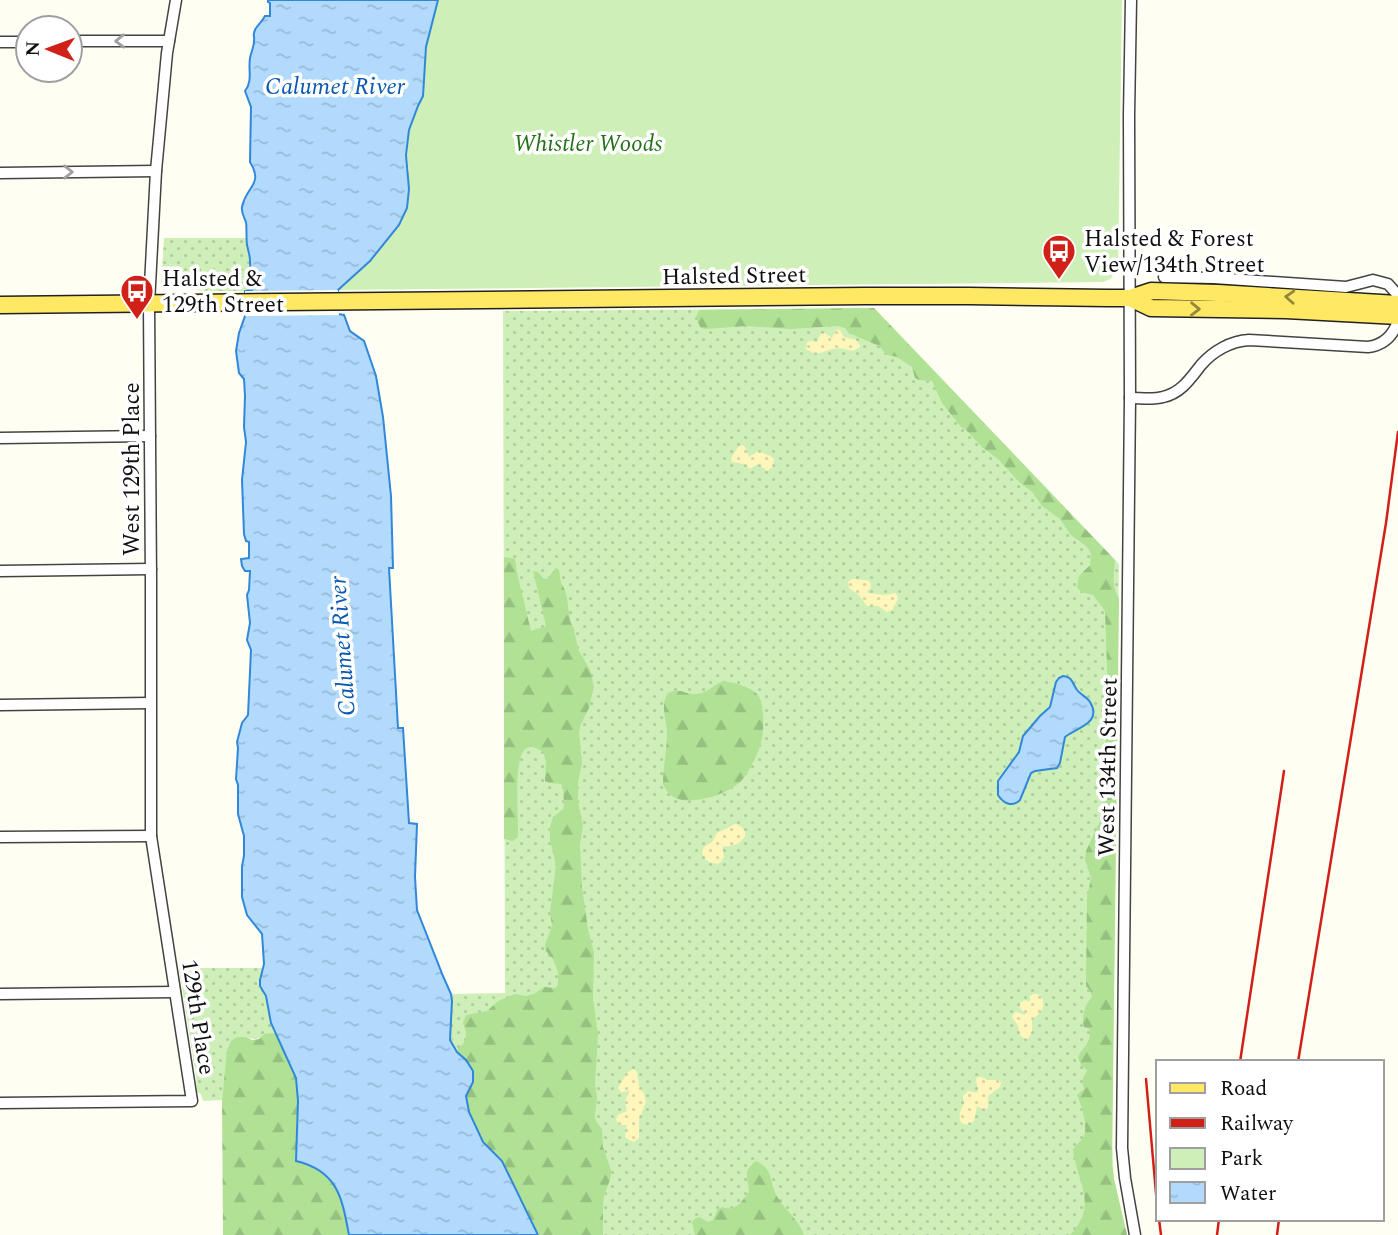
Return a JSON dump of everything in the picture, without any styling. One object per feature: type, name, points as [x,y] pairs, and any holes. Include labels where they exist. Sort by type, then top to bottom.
[{"type":"main road","name":"Halsted Street","points":[[0,305],[866,296],[1130,298],[1151,290],[1218,293],[1393,310]]},
{"type":"street","name":"West 129th Place","points":[[167,939],[150,836],[149,304],[156,171],[169,41],[176,0]]},
{"type":"street","name":"West 134th Street","points":[[1131,0],[1130,398],[1122,1148],[1135,1235]]},
{"type":"street","points":[[84,41],[169,41]]},
{"type":"street","points":[[0,173],[156,171]]},
{"type":"street","points":[[1130,398],[1164,397],[1177,392],[1212,355],[1239,341],[1368,347],[1377,346],[1393,332],[1393,310],[1388,284],[1382,281],[1332,286],[1164,277]]},
{"type":"street","points":[[0,438],[150,436]]},
{"type":"street","points":[[0,571],[151,569]]},
{"type":"street","points":[[0,705],[150,703]]},
{"type":"street","points":[[0,837],[150,836]]},
{"type":"street","name":"129th Place","points":[[0,1103],[192,1101],[167,939]]},
{"type":"street","points":[[0,994],[176,992]]},
{"type":"green space","name":"Whistler Woods","points":[[438,0],[1122,0],[1118,269],[1110,279],[1103,282],[338,290],[357,273],[409,170],[406,155],[409,130],[423,96],[426,47]]},
{"type":"green space","points":[[164,238],[247,238],[251,258],[249,277],[254,288],[252,291],[208,291],[161,286]]},
{"type":"green space","points":[[874,308],[1119,564],[1112,1144],[1114,1179],[1127,1235],[538,1235],[502,1161],[466,1060],[454,1046],[450,1033],[451,994],[505,993],[503,311]]},
{"type":"green space","points":[[874,308],[1115,560],[1114,584],[1119,598],[1112,1164],[1127,1235],[1070,1235],[1079,1224],[1085,1203],[1073,1150],[1085,1131],[1084,1115],[1077,1095],[1084,1089],[1082,1081],[1087,1070],[1078,1057],[1090,1037],[1089,1029],[1084,1027],[1083,1020],[1092,997],[1086,986],[1087,897],[1091,878],[1085,860],[1086,851],[1100,821],[1107,763],[1105,611],[1093,595],[1081,592],[1077,587],[1079,576],[1090,565],[1091,553],[1071,535],[1060,519],[1042,506],[1032,492],[961,427],[942,403],[932,381],[915,378],[912,367],[897,357],[887,355],[879,346],[838,326],[705,329],[700,327],[696,317],[699,310]]},
{"type":"green space","points":[[506,557],[515,559],[531,631],[546,626],[533,571],[547,579],[556,568],[559,570],[578,649],[590,670],[594,687],[579,732],[582,763],[578,801],[583,826],[580,844],[582,887],[594,953],[593,998],[598,1035],[595,1115],[602,1129],[603,1147],[611,1170],[604,1196],[603,1235],[538,1235],[502,1161],[483,1142],[469,1112],[466,1096],[473,1082],[458,1052],[466,1037],[463,1023],[466,1015],[487,1011],[498,1001],[515,994],[526,996],[544,987],[555,988],[558,985],[558,972],[545,945],[552,926],[550,912],[556,865],[550,827],[553,817],[563,809],[563,787],[561,784],[545,781],[546,761],[543,752],[535,748],[527,748],[519,762],[518,837],[513,841],[504,839]]},
{"type":"green space","points":[[723,681],[750,689],[760,699],[763,728],[757,755],[744,778],[729,790],[700,799],[675,798],[663,784],[667,739],[664,707],[668,693],[677,691],[700,694]]},
{"type":"green space","points":[[179,968],[263,968],[260,986],[266,996],[275,1033],[257,1038],[246,1037],[225,1075],[222,1100],[203,1101],[201,1094],[197,1092]]},
{"type":"green space","points":[[275,1033],[296,1078],[296,1161],[321,1172],[336,1188],[344,1209],[349,1235],[223,1235],[222,1100],[227,1050],[231,1041],[237,1037],[252,1040],[259,1039],[264,1034]]},
{"type":"green space","points":[[756,1161],[766,1168],[778,1198],[804,1235],[695,1235],[692,1223],[694,1219],[699,1217],[708,1222],[713,1220],[718,1209],[735,1207],[744,1199],[749,1192],[747,1171]]},
{"type":"sand","points":[[836,330],[840,330],[844,337],[856,340],[860,347],[853,351],[837,348],[815,354],[806,349],[807,342],[817,342],[821,333],[832,338]]},
{"type":"sand","points":[[742,445],[749,457],[758,451],[770,456],[774,459],[773,467],[767,471],[758,464],[750,469],[744,464],[732,462],[731,458]]},
{"type":"sand","points":[[852,579],[870,582],[868,593],[896,593],[898,599],[892,610],[887,612],[878,606],[867,606],[859,595],[849,588],[848,582]]},
{"type":"sand","points":[[735,824],[745,832],[745,837],[736,844],[722,847],[724,857],[720,863],[707,860],[702,853],[704,847],[712,842],[717,833]]},
{"type":"sand","points":[[1033,994],[1042,998],[1043,1008],[1032,1020],[1032,1032],[1028,1039],[1025,1039],[1020,1035],[1012,1016],[1016,1012],[1025,1015],[1020,1003],[1025,1000],[1030,1002],[1030,996]]},
{"type":"sand","points":[[631,1070],[637,1072],[639,1086],[646,1102],[639,1119],[639,1138],[634,1142],[625,1137],[627,1125],[619,1125],[616,1119],[627,1111],[625,1101],[630,1091],[621,1092],[618,1088]]},
{"type":"sand","points":[[982,1077],[999,1080],[1000,1087],[988,1096],[988,1108],[984,1110],[977,1106],[974,1121],[963,1123],[960,1114],[964,1104],[963,1096],[968,1091],[977,1093],[976,1079]]},
{"type":"water","name":"Calumet River","points":[[268,0],[438,0],[426,47],[423,96],[409,130],[406,155],[409,189],[407,208],[399,225],[370,261],[338,290],[338,314],[344,315],[350,331],[364,341],[376,376],[383,417],[391,496],[393,568],[389,568],[398,728],[403,728],[409,823],[417,824],[417,910],[451,994],[450,1040],[473,1071],[473,1082],[466,1096],[469,1112],[483,1142],[502,1161],[538,1235],[349,1235],[344,1209],[336,1188],[321,1172],[296,1161],[296,1078],[271,1023],[266,996],[260,986],[264,964],[262,934],[247,915],[242,897],[244,836],[238,814],[236,779],[237,742],[242,723],[248,715],[251,650],[247,640],[250,623],[247,595],[250,571],[245,571],[241,559],[249,558],[249,542],[244,534],[242,480],[246,442],[245,396],[244,379],[239,373],[236,351],[245,316],[245,291],[253,288],[246,222],[242,209],[255,181],[250,162],[251,107],[245,91],[250,79],[254,32],[265,16],[270,16]]},
{"type":"water","points":[[1063,676],[1071,679],[1077,690],[1089,700],[1093,709],[1091,720],[1065,737],[1057,768],[1031,773],[1020,800],[1008,804],[998,795],[998,781],[1019,752],[1023,736],[1050,707],[1056,682]]},
{"type":"pier","points":[[338,290],[339,315],[245,316],[245,291]]},
{"type":"railway","points":[[1298,1060],[1386,523],[1398,432]]},
{"type":"railway","points":[[1240,1060],[1284,771]]},
{"type":"railway","points":[[1146,1079],[1156,1193]]},
{"type":"railway","points":[[1159,1221],[1161,1235]]},
{"type":"railway","points":[[1217,1235],[1219,1221]]},
{"type":"railway","points":[[1277,1235],[1279,1221]]},
{"type":"place","name":"Halsted & Forest View/134th Street","points":[[1059,281]]},
{"type":"place","name":"Halsted & 129th Street","points":[[137,321]]}]
